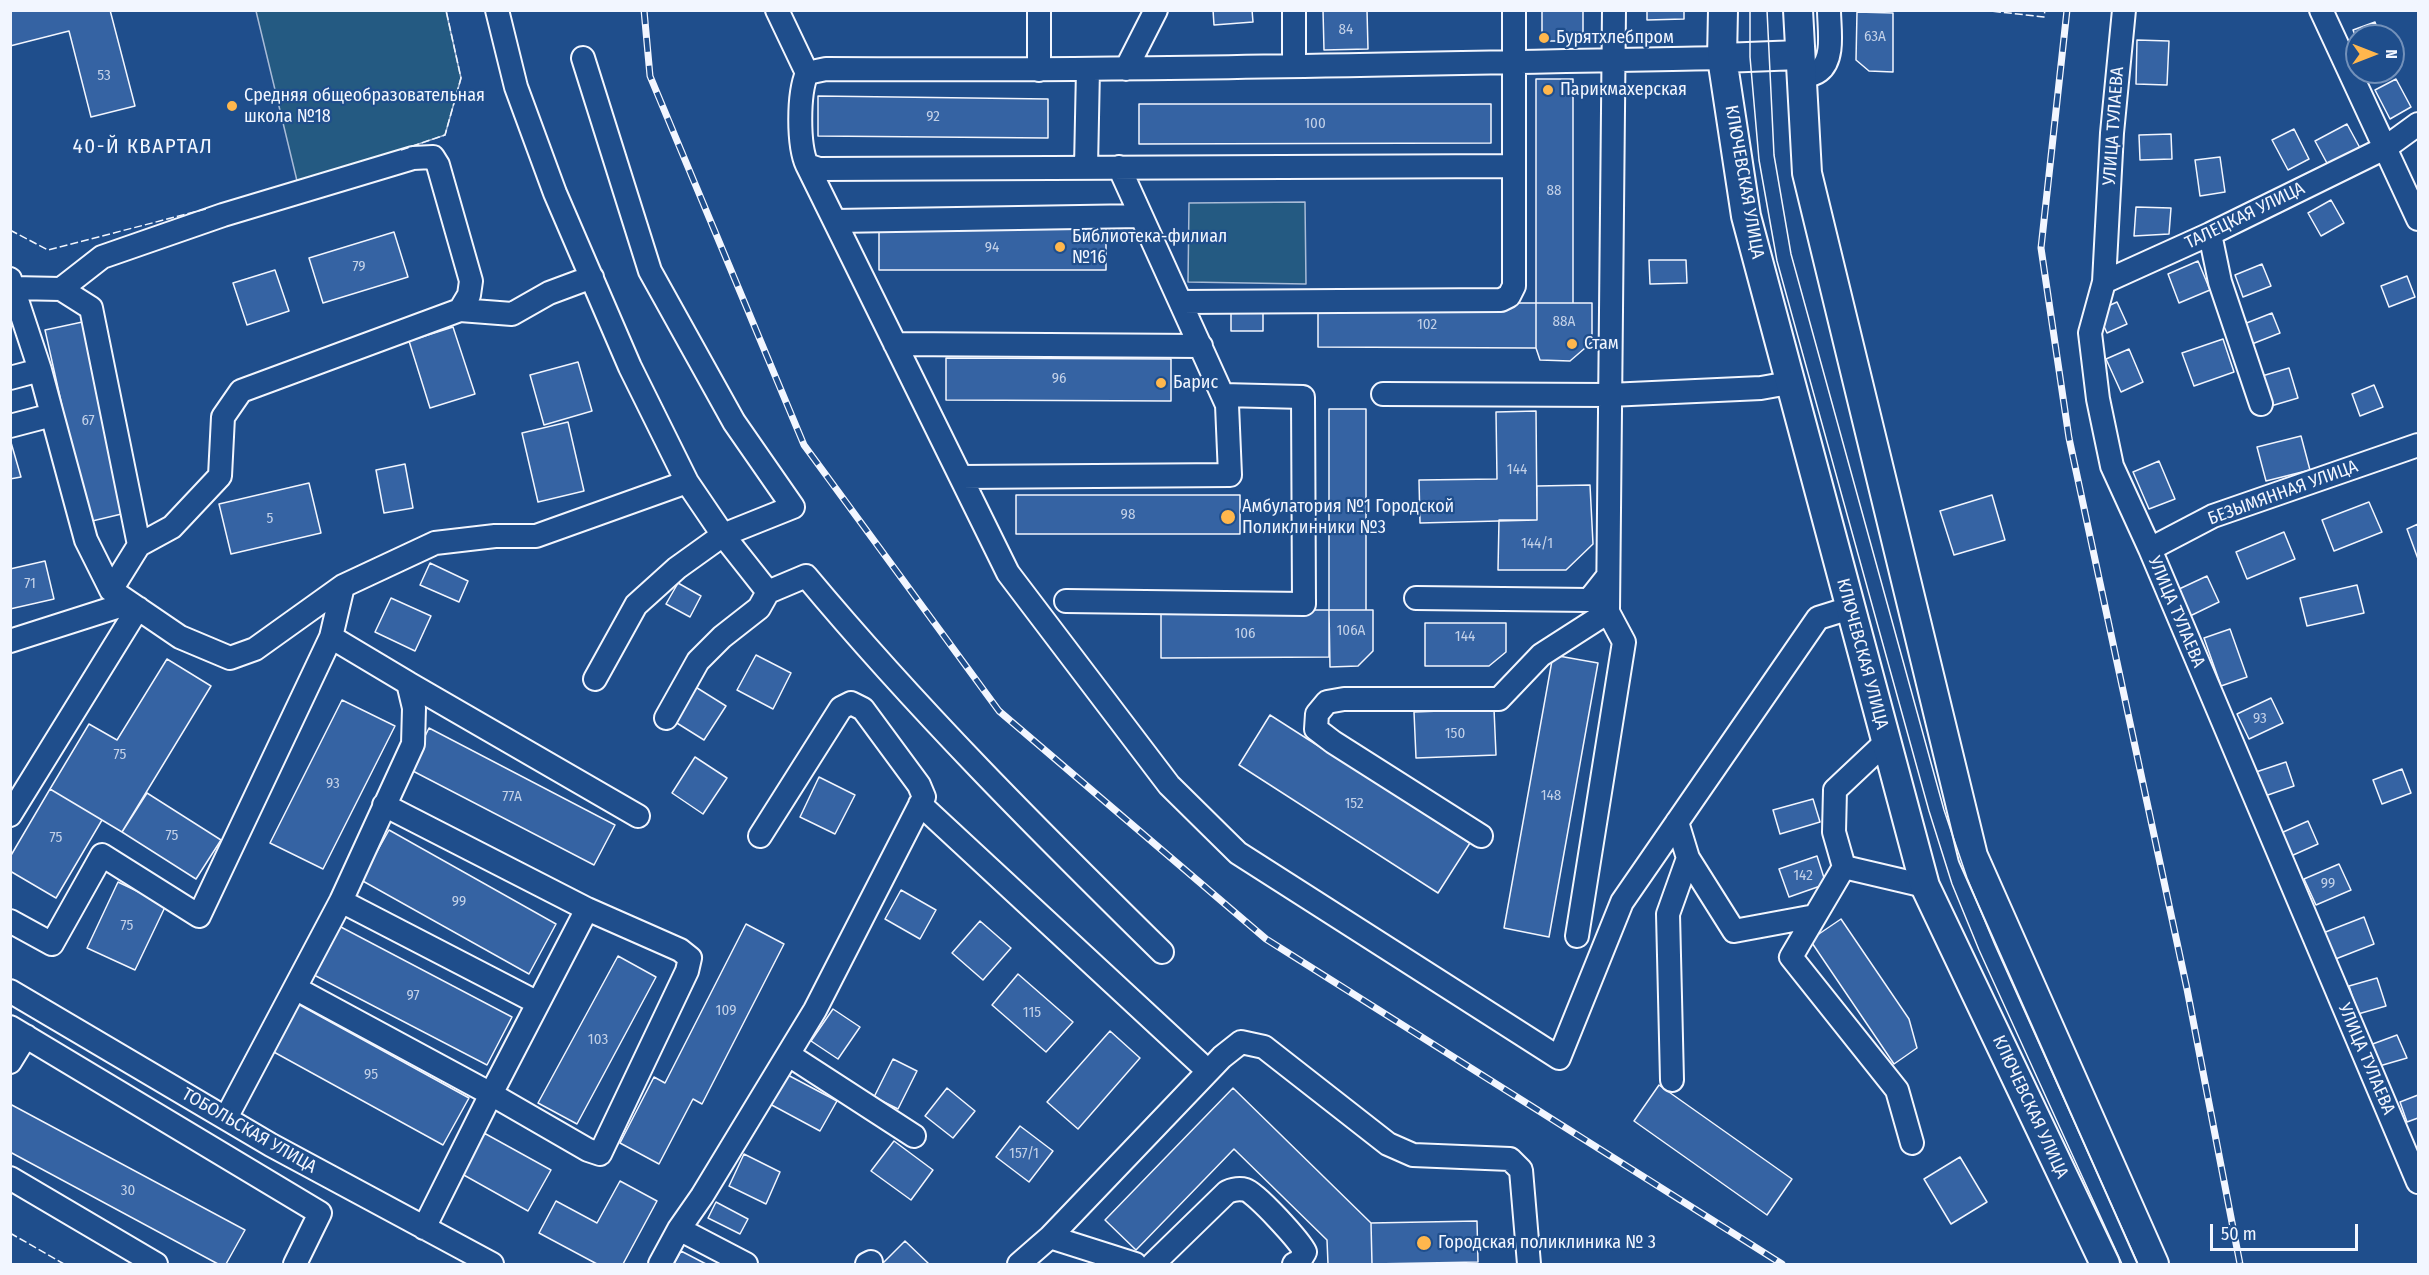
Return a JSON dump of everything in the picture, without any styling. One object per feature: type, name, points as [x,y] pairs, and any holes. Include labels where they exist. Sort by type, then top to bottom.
[{"type":"main road","name":"КЛЮЧЕВСКАЯ УЛИЦА","points":[[1723,10],[1722,58],[1746,216],[1925,886],[2105,1264]]},
{"type":"main road","points":[[1798,10],[1807,174],[1973,856],[2154,1264]]},
{"type":"main road","points":[[1722,58],[1800,66]]},
{"type":"street","points":[[497,10],[516,87],[555,193],[630,367],[687,482],[723,535],[768,592]]},
{"type":"street","points":[[777,10],[807,73],[802,85],[802,154],[1008,573],[1169,785],[1230,846],[1248,860],[1559,1058],[1622,902],[1818,618],[1850,608]]},
{"type":"street","points":[[1039,10],[1039,70]]},
{"type":"street","points":[[1126,69],[1156,10]]},
{"type":"street","points":[[1294,10],[1294,66]]},
{"type":"street","points":[[1181,302],[1501,300],[1509,296],[1514,286],[1514,10]]},
{"type":"street","points":[[1577,936],[1624,642],[1608,612],[1614,10]]},
{"type":"street","points":[[1800,66],[1816,73],[1825,65],[1828,49],[1829,10]]},
{"type":"street","name":"УЛИЦА ТУЛАЕВА","points":[[2124,10],[2112,133],[2104,282],[2090,333],[2098,399],[2112,466],[2150,549],[2418,1182]]},
{"type":"street","points":[[2321,10],[2417,211]]},
{"type":"street","points":[[583,58],[650,271],[734,422],[793,507],[723,535],[677,568],[636,605],[595,679]]},
{"type":"street","points":[[807,73],[826,69],[1126,69],[1722,58]]},
{"type":"street","points":[[1086,167],[1088,69]]},
{"type":"street","name":"ТАЛЕЦКАЯ УЛИЦА","points":[[2104,282],[2210,234],[2385,148],[2418,124]]},
{"type":"street","points":[[61,289],[102,257],[223,215],[412,158],[433,157],[438,165],[471,281],[469,295],[460,310]]},
{"type":"street","points":[[807,165],[819,169],[1515,166]]},
{"type":"street","points":[[961,477],[1230,475],[1227,405],[1119,167]]},
{"type":"street","points":[[835,221],[1141,216]]},
{"type":"street","points":[[2210,234],[2220,282],[2261,404]]},
{"type":"street","points":[[139,545],[172,527],[220,476],[223,417],[241,391],[460,310],[512,314],[549,293],[592,277]]},
{"type":"street","points":[[10,815],[126,600],[139,545],[91,308],[61,289],[12,283],[40,369],[86,540],[126,600],[180,637],[230,658],[255,649],[319,605],[342,586],[435,543],[495,536],[536,536],[687,482]]},
{"type":"street","points":[[896,344],[1200,346]]},
{"type":"street","points":[[10,378],[40,369]]},
{"type":"street","points":[[1383,394],[1609,395],[1761,388],[1789,383]]},
{"type":"street","points":[[1066,601],[1304,604],[1303,397],[1223,395]]},
{"type":"street","points":[[10,426],[52,415]]},
{"type":"street","name":"БЕЗЫМЯННАЯ УЛИЦА","points":[[2150,549],[2213,516],[2418,445]]},
{"type":"street","points":[[666,718],[698,661],[722,637],[759,608],[768,592],[806,576],[854,634],[1009,800],[1162,952]]},
{"type":"street","points":[[1416,598],[1589,600],[1608,576]]},
{"type":"street","points":[[10,921],[52,944],[102,855],[199,916],[331,637],[342,586]]},
{"type":"street","points":[[10,641],[126,600]]},
{"type":"street","points":[[1481,836],[1333,742],[1316,729],[1317,714],[1327,702],[1344,699],[1499,699],[1541,655],[1608,612]]},
{"type":"street","points":[[331,637],[408,684],[638,816]]},
{"type":"street","points":[[226,1118],[341,901],[413,744],[414,708],[408,684]]},
{"type":"street","points":[[660,1264],[679,1229],[702,1196],[815,1010],[924,797],[919,785],[863,709],[851,703],[841,708],[760,836]]},
{"type":"street","points":[[1886,742],[1835,790],[1834,832],[1844,867],[1791,957],[1897,1090],[1912,1143]]},
{"type":"street","points":[[920,804],[1208,1071]]},
{"type":"street","points":[[295,988],[588,1150],[600,1154],[687,971],[690,958],[680,950],[587,909],[384,805]]},
{"type":"street","points":[[1677,822],[1688,858],[1734,931],[1815,916]]},
{"type":"street","points":[[1672,1080],[1668,914],[1688,858]]},
{"type":"street","points":[[1844,867],[1925,886]]},
{"type":"street","points":[[341,901],[538,1004]]},
{"type":"street","points":[[424,1228],[490,1094],[587,909]]},
{"type":"street","name":"ТОБОЛЬСКАЯ УЛИЦА","points":[[10,991],[226,1118],[492,1264]]},
{"type":"street","points":[[10,1062],[18,1032],[320,1213]]},
{"type":"street","points":[[1019,1264],[1050,1237],[1208,1071],[1241,1042],[1264,1047],[1388,1144],[1413,1155],[1510,1159],[1521,1170],[1529,1264]]},
{"type":"street","points":[[789,1055],[914,1136]]},
{"type":"street","points":[[10,1178],[156,1264]]},
{"type":"street","points":[[295,1264],[338,1181]]},
{"type":"street","points":[[1153,1264],[1227,1192],[1235,1189],[1248,1190],[1300,1241],[1305,1252],[1299,1262],[1294,1264]]},
{"type":"street","points":[[679,1229],[746,1264]]},
{"type":"street","points":[[1050,1237],[1083,1257],[1134,1264]]},
{"type":"shaded area","points":[[256,11],[446,11],[461,78],[445,135],[298,185]]},
{"type":"shaded area","points":[[1305,202],[1306,284],[1188,282],[1189,203]]},
{"type":"building","points":[[10,10],[110,10],[135,106],[91,117],[69,31],[10,46]]},
{"type":"building","points":[[1213,10],[1252,10],[1253,22],[1214,25]]},
{"type":"building","points":[[1323,10],[1367,10],[1368,49],[1324,50]]},
{"type":"building","points":[[1542,10],[1583,10],[1583,41],[1542,41]]},
{"type":"building","points":[[1647,10],[1684,10],[1684,19],[1647,20]]},
{"type":"building","points":[[1857,12],[1893,13],[1893,72],[1869,71],[1856,60]]},
{"type":"building","points":[[2137,40],[2169,41],[2167,85],[2136,84]]},
{"type":"building","points":[[1536,79],[1573,79],[1573,303],[1536,303]]},
{"type":"building","points":[[2386,84],[2399,84],[2411,107],[2390,119],[2375,90]]},
{"type":"building","points":[[818,96],[1048,99],[1048,138],[818,136]]},
{"type":"building","points":[[1139,104],[1491,104],[1491,143],[1139,144]]},
{"type":"building","points":[[2347,124],[2360,148],[2328,165],[2315,141]]},
{"type":"building","points":[[2294,129],[2309,159],[2288,170],[2272,140]]},
{"type":"building","points":[[2171,134],[2172,159],[2140,160],[2139,135]]},
{"type":"building","points":[[2220,157],[2225,192],[2200,196],[2195,160]]},
{"type":"building","points":[[2331,200],[2344,223],[2321,236],[2308,213]]},
{"type":"building","points":[[2136,207],[2171,208],[2169,234],[2134,236]]},
{"type":"building","points":[[879,226],[1106,226],[1106,270],[879,270]]},
{"type":"building","points":[[394,232],[408,277],[323,303],[309,258]]},
{"type":"building","points":[[1649,260],[1686,260],[1687,283],[1650,284]]},
{"type":"building","points":[[2198,261],[2210,290],[2179,303],[2168,274]]},
{"type":"building","points":[[2262,264],[2271,286],[2243,297],[2235,275]]},
{"type":"building","points":[[275,270],[289,311],[247,325],[233,283]]},
{"type":"building","points":[[2407,276],[2415,297],[2389,307],[2381,286]]},
{"type":"building","points":[[2117,302],[2127,324],[2107,333],[2097,311]]},
{"type":"building","points":[[1318,303],[1536,303],[1536,348],[1318,347]]},
{"type":"building","points":[[1536,303],[1592,303],[1592,342],[1570,361],[1540,360],[1536,348]]},
{"type":"building","points":[[1231,311],[1263,311],[1263,331],[1231,331]]},
{"type":"building","points":[[2272,313],[2280,333],[2252,344],[2244,324]]},
{"type":"building","points":[[87,321],[130,512],[88,522],[45,330]]},
{"type":"building","points":[[453,327],[475,394],[430,408],[409,341]]},
{"type":"building","points":[[2223,339],[2234,372],[2194,386],[2182,353]]},
{"type":"building","points":[[2129,349],[2143,382],[2121,392],[2106,359]]},
{"type":"building","points":[[946,358],[1171,359],[1171,401],[946,400]]},
{"type":"building","points":[[578,362],[592,411],[544,425],[530,375]]},
{"type":"building","points":[[2289,368],[2298,398],[2271,406],[2262,376]]},
{"type":"building","points":[[2374,385],[2383,407],[2360,416],[2352,394]]},
{"type":"building","points":[[1329,409],[1366,409],[1366,610],[1329,610]]},
{"type":"building","points":[[1536,411],[1537,520],[1420,523],[1419,480],[1497,479],[1496,412]]},
{"type":"building","points":[[568,422],[584,491],[538,502],[522,433]]},
{"type":"building","points":[[2301,436],[2310,470],[2266,481],[2257,447]]},
{"type":"building","points":[[10,439],[21,477],[10,479]]},
{"type":"building","points":[[2159,461],[2175,499],[2149,509],[2133,472]]},
{"type":"building","points":[[405,464],[413,508],[384,513],[376,470]]},
{"type":"building","points":[[309,483],[321,533],[231,554],[219,504]]},
{"type":"building","points":[[1590,485],[1593,544],[1566,570],[1498,570],[1499,520],[1537,520],[1537,486]]},
{"type":"building","points":[[1016,495],[1240,495],[1240,534],[1016,534]]},
{"type":"building","points":[[1992,495],[2005,540],[1954,555],[1940,511]]},
{"type":"building","points":[[2369,502],[2382,532],[2334,551],[2322,520]]},
{"type":"building","points":[[2418,524],[2418,559],[2407,529]]},
{"type":"building","points":[[2284,532],[2295,559],[2247,579],[2236,552]]},
{"type":"building","points":[[45,561],[54,599],[10,609],[10,569]]},
{"type":"building","points":[[430,563],[468,581],[459,602],[420,585]]},
{"type":"building","points":[[2207,576],[2219,602],[2190,616],[2177,590]]},
{"type":"building","points":[[678,583],[701,596],[690,617],[666,604]]},
{"type":"building","points":[[2357,585],[2364,613],[2307,626],[2300,598]]},
{"type":"building","points":[[391,598],[431,616],[415,651],[375,632]]},
{"type":"building","points":[[1161,610],[1329,610],[1329,657],[1161,658]]},
{"type":"building","points":[[1329,610],[1373,610],[1373,651],[1358,666],[1330,667]]},
{"type":"building","points":[[1425,623],[1506,623],[1506,652],[1489,666],[1425,666]]},
{"type":"building","points":[[2230,629],[2247,677],[2221,686],[2204,638]]},
{"type":"building","points":[[756,655],[791,673],[773,709],[737,690]]},
{"type":"building","points":[[1553,655],[1598,663],[1549,937],[1504,928]]},
{"type":"building","points":[[167,659],[211,686],[122,832],[50,789],[89,724],[117,740]]},
{"type":"building","points":[[694,686],[726,706],[704,740],[672,720]]},
{"type":"building","points":[[2271,698],[2283,723],[2249,739],[2237,714]]},
{"type":"building","points":[[342,700],[395,726],[323,869],[270,843]]},
{"type":"building","points":[[1494,709],[1496,755],[1416,758],[1414,712]]},
{"type":"building","points":[[1270,715],[1470,843],[1438,893],[1239,765]]},
{"type":"building","points":[[429,728],[615,825],[594,865],[409,769]]},
{"type":"building","points":[[695,757],[727,778],[703,814],[672,793]]},
{"type":"building","points":[[2286,762],[2294,786],[2262,797],[2253,773]]},
{"type":"building","points":[[2402,769],[2411,793],[2382,804],[2373,780]]},
{"type":"building","points":[[819,777],[855,795],[835,834],[800,817]]},
{"type":"building","points":[[50,789],[102,820],[56,898],[10,871],[10,857]]},
{"type":"building","points":[[147,793],[221,840],[196,879],[122,832]]},
{"type":"building","points":[[1813,799],[1820,822],[1780,834],[1773,810]]},
{"type":"building","points":[[2308,821],[2318,844],[2291,856],[2281,833]]},
{"type":"building","points":[[389,830],[556,924],[529,974],[361,880]]},
{"type":"building","points":[[1817,856],[1826,884],[1789,897],[1779,869]]},
{"type":"building","points":[[2339,864],[2351,890],[2316,905],[2304,879]]},
{"type":"building","points":[[118,882],[166,905],[135,970],[87,948]]},
{"type":"building","points":[[901,890],[936,910],[920,939],[885,919]]},
{"type":"building","points":[[2364,917],[2374,944],[2333,960],[2323,933]]},
{"type":"building","points":[[1841,919],[1909,1019],[1917,1048],[1894,1064],[1810,940]]},
{"type":"building","points":[[980,921],[1011,948],[983,980],[952,953]]},
{"type":"building","points":[[746,924],[784,944],[702,1104],[693,1099],[659,1164],[620,1143],[654,1077],[665,1083]]},
{"type":"building","points":[[339,926],[512,1017],[487,1065],[314,975]]},
{"type":"building","points":[[618,956],[656,977],[577,1124],[538,1103]]},
{"type":"building","points":[[1018,974],[1073,1022],[1046,1052],[992,1005]]},
{"type":"building","points":[[2377,978],[2386,1006],[2358,1014],[2349,986]]},
{"type":"building","points":[[298,1004],[469,1098],[443,1145],[272,1051]]},
{"type":"building","points":[[833,1009],[860,1027],[838,1059],[811,1041]]},
{"type":"building","points":[[1110,1031],[1140,1058],[1078,1129],[1047,1102]]},
{"type":"building","points":[[2397,1035],[2407,1058],[2376,1067],[2370,1045]]},
{"type":"building","points":[[893,1059],[917,1071],[898,1109],[874,1097]]},
{"type":"building","points":[[784,1073],[837,1101],[820,1131],[768,1103]]},
{"type":"building","points":[[1659,1085],[1792,1179],[1767,1215],[1634,1121]]},
{"type":"building","points":[[947,1088],[975,1111],[953,1138],[925,1116]]},
{"type":"building","points":[[1233,1088],[1371,1223],[1372,1264],[1328,1264],[1327,1240],[1234,1149],[1136,1250],[1105,1220]]},
{"type":"building","points":[[2418,1095],[2418,1118],[2407,1122],[2400,1102]]},
{"type":"building","points":[[10,1104],[245,1230],[226,1264],[218,1264],[10,1152]]},
{"type":"building","points":[[1020,1126],[1053,1151],[1029,1182],[996,1157]]},
{"type":"building","points":[[484,1133],[551,1170],[528,1211],[462,1174]]},
{"type":"building","points":[[894,1141],[933,1170],[911,1200],[871,1171]]},
{"type":"building","points":[[744,1154],[780,1172],[766,1204],[729,1186]]},
{"type":"building","points":[[1960,1157],[1987,1202],[1951,1224],[1924,1179]]},
{"type":"building","points":[[620,1181],[657,1201],[623,1264],[597,1264],[539,1233],[556,1201],[597,1223]]},
{"type":"building","points":[[716,1202],[748,1219],[740,1234],[708,1218]]},
{"type":"building","name":"Городская поликлиника № 3","points":[[1477,1221],[1478,1262],[1372,1264],[1371,1223]]},
{"type":"building","points":[[905,1241],[929,1264],[882,1264]]},
{"type":"building","points":[[681,1251],[706,1264],[674,1264]]},
{"type":"tram line","points":[[1750,10],[1750,57],[1759,160],[1777,261],[1929,811],[1952,884],[1979,950],[2122,1264]]},
{"type":"tram line","points":[[1767,10],[1774,155],[1791,254],[1944,810],[1967,878],[1995,945],[2138,1264]]},
{"type":"railway","points":[[644,10],[650,76],[804,445],[999,711],[1266,939],[1782,1264]]},
{"type":"railway","points":[[2067,10],[2041,248],[2069,438],[2187,989],[2240,1264]]},
{"type":"fence","points":[[401,150],[445,135],[461,78],[446,10]]},
{"type":"fence","points":[[1982,10],[2044,17],[2045,10]]},
{"type":"fence","points":[[10,230],[48,250],[206,209]]},
{"type":"fence","points":[[10,1233],[64,1264]]},
{"type":"place","name":"Бурятхлебпром","points":[[1544,38]]},
{"type":"place","name":"Парикмахерская","points":[[1548,90]]},
{"type":"place","name":"Средняя общеобразовательная школа №18","points":[[232,106]]},
{"type":"place","name":"Библиотека-филиал №16","points":[[1060,247]]},
{"type":"place","name":"Стам","points":[[1572,344]]},
{"type":"place","name":"Барис","points":[[1161,383]]},
{"type":"place","name":"Амбулатория №1 Городской Поликлинники №3","points":[[1228,517]]},
{"type":"place","name":"Городская поликлиника № 3","points":[[1424,1243]]},
{"type":"district","name":"40-Й КВАРТАЛ","points":[[143,147]]}]
